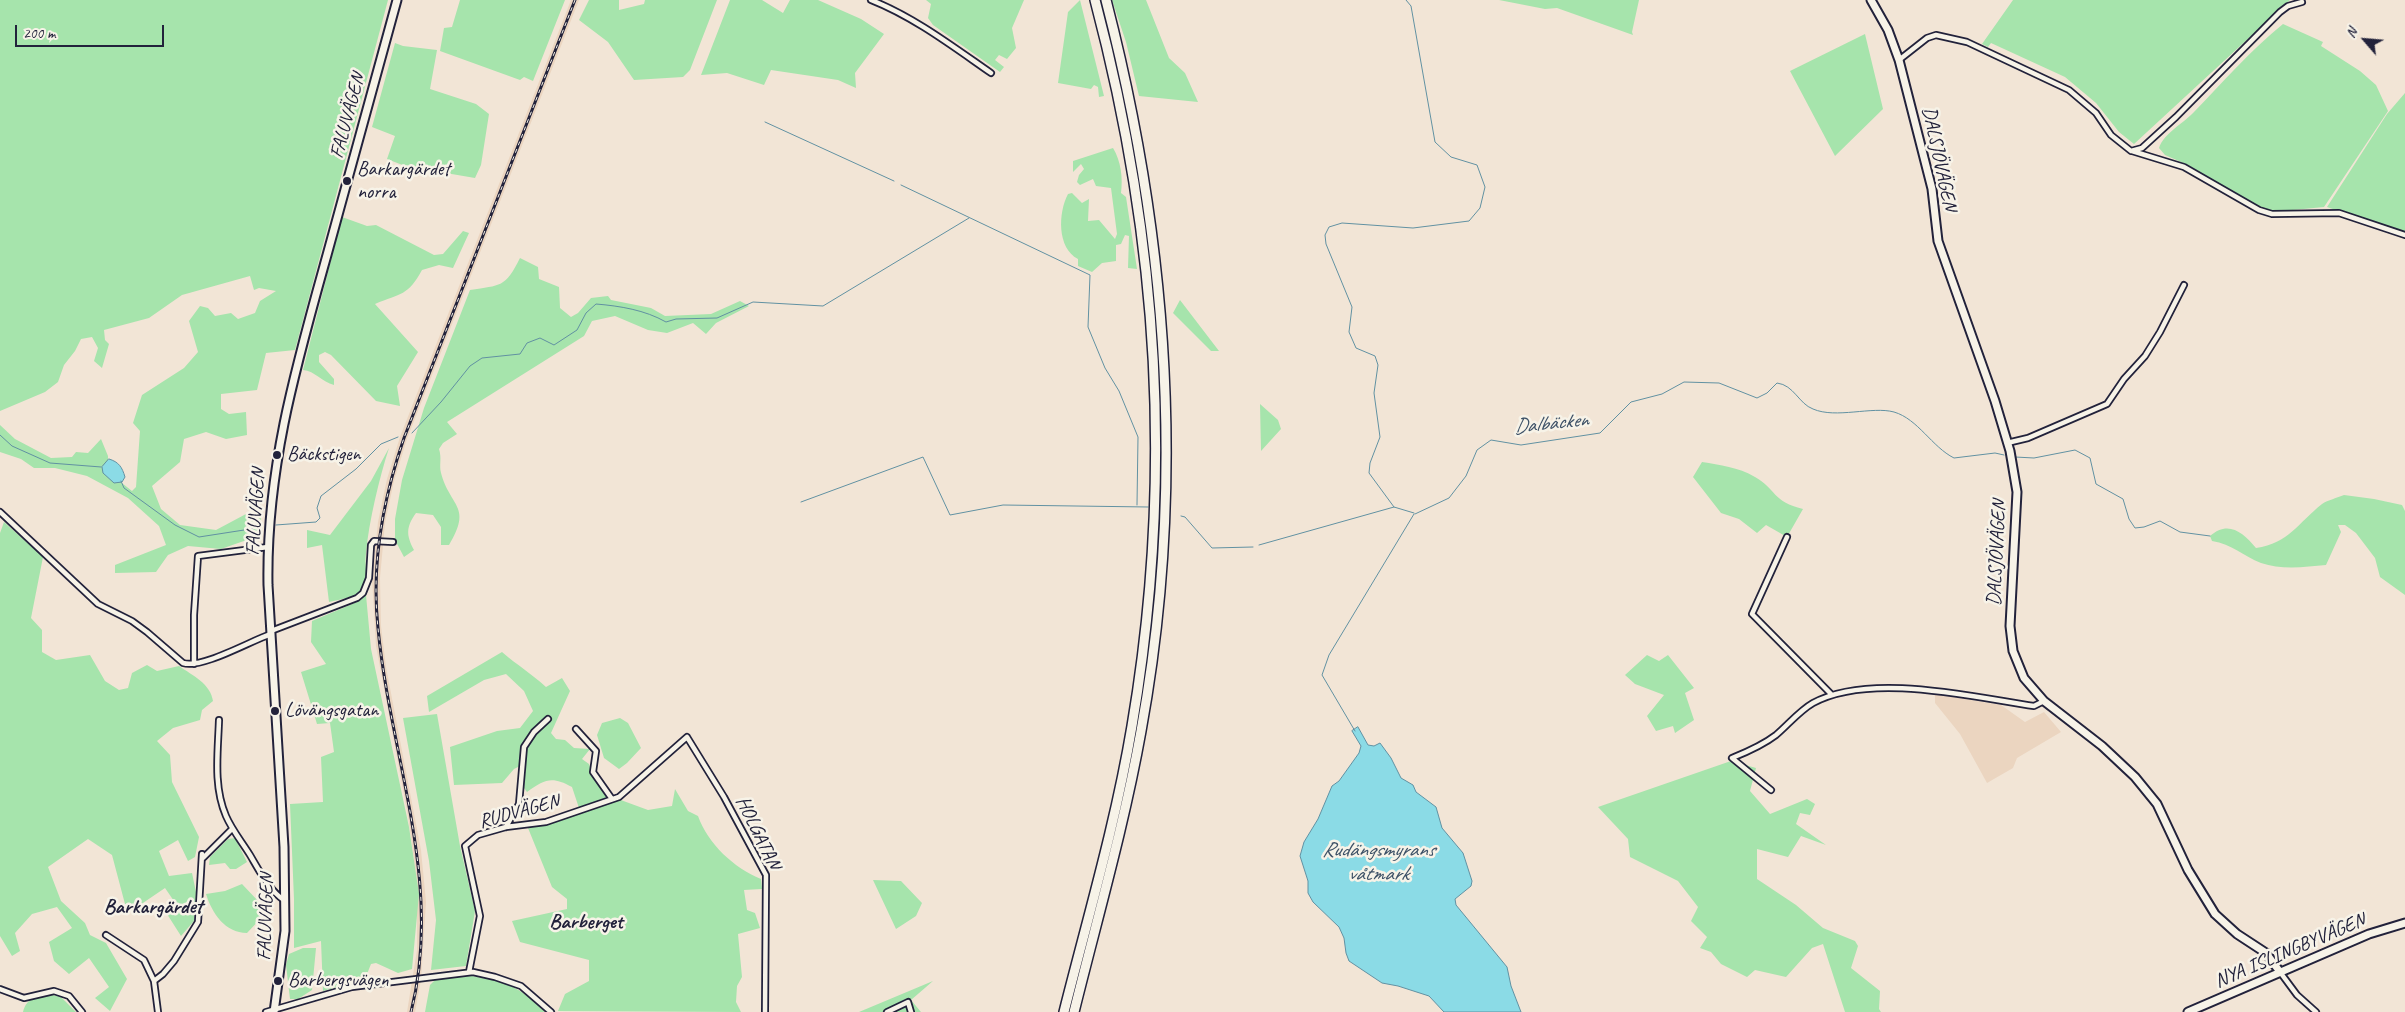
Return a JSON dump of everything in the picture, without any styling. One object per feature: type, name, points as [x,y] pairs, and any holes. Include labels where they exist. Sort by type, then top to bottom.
[{"type":"highway","points":[[1064,1012],[1111,825],[1132,728],[1146,622],[1155,518],[1155,368],[1143,232],[1131,157],[1110,55],[1095,0]]},
{"type":"highway","points":[[1074,1012],[1122,819],[1141,730],[1156,624],[1165,519],[1167,446],[1165,369],[1154,241],[1143,167],[1120,53],[1106,0]]},
{"type":"street","name":"FALUVÄGEN","points":[[274,1011],[285,931],[285,901],[284,848],[271,632],[268,547],[272,488],[289,393],[397,0]]},
{"type":"street","points":[[871,0],[927,29],[991,73]]},
{"type":"street","name":"DALSJÖVÄGEN","points":[[1871,0],[1888,30],[1899,60],[1932,189],[1938,241],[1995,401],[2007,443],[2017,492],[2010,626],[2013,651],[2024,678],[2044,701],[2102,746],[2135,777],[2157,804],[2188,870],[2215,914],[2237,934],[2266,953],[2297,995],[2316,1012]]},
{"type":"street","points":[[2131,151],[2142,148],[2176,117],[2280,12],[2288,6],[2302,2]]},
{"type":"street","points":[[1899,60],[1926,38],[1936,35],[1967,42],[2069,90],[2096,113],[2111,135],[2131,151],[2184,167],[2258,210],[2272,214],[2339,213],[2405,235]]},
{"type":"street","points":[[2007,443],[2028,438],[2108,404],[2124,379],[2146,356],[2184,285]]},
{"type":"street","points":[[0,512],[98,604],[140,626],[183,663],[194,664],[357,598],[368,587],[371,545],[374,542],[383,540],[393,542]]},
{"type":"street","points":[[1787,537],[1752,614],[1832,695]]},
{"type":"street","points":[[194,664],[194,615],[198,556],[268,547]]},
{"type":"street","points":[[1771,790],[1732,758],[1750,752],[1775,736],[1812,704],[1832,695],[1898,688],[2034,706],[2044,701]]},
{"type":"street","points":[[506,827],[519,804],[524,747],[534,732],[548,719]]},
{"type":"street","points":[[219,720],[217,776],[219,796],[232,829],[276,894],[285,901]]},
{"type":"street","points":[[576,729],[596,751],[593,772],[612,799]]},
{"type":"street","name":"RUDVÄGEN","points":[[469,972],[480,916],[465,846],[478,835],[506,827],[546,822],[619,796],[687,737]]},
{"type":"street","name":"HOLGATAN","points":[[687,737],[724,797],[766,875],[765,1012]]},
{"type":"street","points":[[154,980],[164,974],[174,961],[198,922],[202,856],[232,829]]},
{"type":"street","name":"NYA ISLINGBYVÄGEN","points":[[2188,1012],[2369,934],[2405,923]]},
{"type":"street","points":[[106,935],[144,960],[154,980],[158,1012]]},
{"type":"street","points":[[266,1012],[352,987],[469,972],[496,977],[521,986],[551,1012]]},
{"type":"street","points":[[0,988],[24,998],[54,991],[69,996],[82,1012]]},
{"type":"street","points":[[887,1012],[908,1002],[911,1012]]},
{"type":"shaded area","points":[[571,0],[579,0],[407,439],[394,481],[385,523],[380,578],[381,626],[386,667],[421,850],[426,902],[421,980],[415,1012],[407,1012],[417,950],[417,881],[408,816],[376,646],[372,578],[378,522],[387,479],[400,437]]},
{"type":"shaded area","points":[[1935,694],[2001,705],[2025,722],[2044,712],[2061,732],[2017,758],[2013,768],[1987,783],[1960,734],[1935,703]]},
{"type":"green space","points":[[0,0],[388,0],[295,350],[266,353],[257,390],[221,394],[221,409],[229,414],[246,412],[247,435],[226,439],[206,432],[184,439],[180,462],[152,486],[161,509],[180,525],[216,530],[261,506],[261,535],[221,549],[188,546],[168,555],[156,572],[115,573],[115,565],[166,545],[159,526],[128,498],[87,476],[55,468],[34,468],[21,459],[0,452],[0,425],[15,439],[51,458],[72,457],[76,452],[88,453],[101,439],[108,456],[108,472],[132,491],[136,487],[140,431],[133,423],[142,395],[184,368],[198,352],[189,321],[200,306],[208,308],[215,316],[231,313],[238,319],[255,313],[260,301],[276,291],[259,288],[254,290],[250,276],[182,295],[149,318],[104,330],[105,340],[109,344],[102,368],[94,361],[98,348],[92,337],[81,339],[75,351],[64,365],[58,382],[45,392],[0,411]]},
{"type":"green space","points":[[460,0],[565,0],[533,81],[524,77],[520,80],[440,51],[444,28],[452,27]]},
{"type":"green space","points":[[589,0],[619,0],[619,10],[644,4],[645,0],[717,0],[690,70],[683,77],[634,80],[608,42],[579,20]]},
{"type":"green space","points":[[730,0],[762,0],[783,13],[790,0],[818,0],[861,19],[884,34],[855,73],[856,88],[838,80],[771,70],[764,85],[727,73],[701,75]]},
{"type":"green space","points":[[926,0],[1024,0],[1012,28],[1016,48],[1007,59],[999,55],[995,60],[1004,67],[1000,72],[933,25],[928,18],[931,4]]},
{"type":"green space","points":[[1080,0],[1104,96],[1099,97],[1098,87],[1094,85],[1091,89],[1058,83],[1068,12]]},
{"type":"green space","points":[[1112,0],[1146,0],[1169,58],[1185,73],[1198,102],[1139,96],[1126,42]]},
{"type":"green space","points":[[1499,0],[1639,0],[1633,35],[1557,8],[1545,9]]},
{"type":"green space","points":[[2013,0],[2290,0],[2134,144],[2119,132],[2096,103],[2065,77],[1991,43],[1988,47],[1982,44]]},
{"type":"green space","points":[[2283,24],[2323,42],[2321,46],[2360,71],[2376,85],[2388,111],[2324,207],[2272,212],[2255,206],[2188,165],[2165,155],[2159,148],[2165,138],[2190,116],[2248,55]]},
{"type":"green space","points":[[1865,34],[1883,109],[1835,156],[1790,71]]},
{"type":"green space","points":[[395,43],[403,46],[437,50],[430,89],[476,104],[489,114],[481,165],[475,178],[405,166],[387,159],[395,136],[372,127]]},
{"type":"green space","points":[[2405,93],[2405,234],[2327,207],[2387,114]]},
{"type":"green space","points":[[1113,148],[1121,170],[1121,193],[1126,197],[1137,269],[1128,268],[1129,236],[1125,235],[1121,244],[1116,245],[1116,261],[1102,263],[1092,272],[1078,266],[1078,259],[1066,247],[1061,230],[1062,211],[1068,194],[1072,193],[1082,203],[1089,199],[1088,221],[1099,220],[1115,239],[1117,234],[1111,188],[1096,186],[1093,179],[1080,185],[1077,182],[1079,175],[1084,169],[1081,164],[1073,172],[1073,161]]},
{"type":"green space","points":[[342,217],[367,226],[376,225],[434,255],[443,254],[463,231],[469,233],[453,268],[439,265],[422,270],[412,285],[403,293],[375,304],[418,352],[397,386],[400,406],[376,401],[331,355],[325,352],[319,355],[319,362],[334,379],[334,385],[311,372],[303,370]]},
{"type":"green space","points":[[520,258],[538,267],[539,279],[559,287],[560,308],[571,317],[578,313],[591,298],[608,296],[611,300],[651,308],[665,316],[711,314],[740,301],[749,306],[716,323],[706,334],[693,323],[667,333],[648,330],[615,316],[592,321],[584,336],[447,422],[457,434],[443,443],[439,449],[440,470],[459,514],[456,532],[449,545],[441,545],[441,527],[433,515],[416,513],[408,531],[414,550],[404,557],[395,540],[395,519],[402,480],[424,408],[470,290],[495,286],[506,280]]},
{"type":"green space","points":[[1180,300],[1219,351],[1211,351],[1173,313]]},
{"type":"green space","points":[[1260,404],[1278,420],[1281,429],[1261,451]]},
{"type":"green space","points":[[389,448],[369,527],[364,587],[358,594],[329,602],[322,545],[307,548],[307,530],[330,535],[371,481]]},
{"type":"green space","points":[[1702,462],[1729,467],[1749,474],[1762,482],[1786,503],[1803,509],[1787,537],[1766,525],[1757,533],[1739,519],[1721,513],[1693,477]]},
{"type":"green space","points":[[2344,495],[2402,505],[2405,511],[2405,595],[2380,577],[2375,558],[2356,533],[2345,525],[2338,525],[2341,532],[2326,565],[2310,567],[2285,567],[2261,563],[2232,547],[2212,541],[2210,536],[2217,531],[2229,529],[2235,530],[2246,537],[2256,548],[2277,542],[2322,504]]},
{"type":"green space","points":[[4,522],[43,557],[31,618],[42,630],[42,652],[56,660],[90,655],[105,681],[119,690],[128,688],[132,673],[147,665],[157,671],[179,666],[205,685],[213,701],[202,710],[200,720],[173,728],[157,741],[170,755],[172,782],[199,837],[195,857],[188,861],[178,840],[159,851],[169,876],[192,873],[196,892],[194,921],[181,936],[167,914],[176,904],[165,888],[137,907],[125,904],[112,855],[88,839],[48,867],[61,901],[85,923],[90,935],[106,943],[127,979],[110,1011],[95,998],[109,987],[89,958],[69,974],[54,961],[49,942],[72,928],[57,907],[32,914],[15,933],[20,951],[12,956],[0,936],[0,533]]},
{"type":"green space","points":[[366,595],[371,649],[409,827],[419,894],[412,969],[398,973],[376,963],[371,964],[365,979],[323,991],[321,941],[294,948],[290,804],[323,802],[321,757],[334,752],[330,723],[317,724],[301,672],[326,664],[311,642],[312,621],[357,602]]},
{"type":"green space","points":[[502,652],[546,687],[562,678],[570,691],[551,733],[556,739],[565,740],[574,748],[590,749],[582,759],[589,764],[593,775],[609,798],[579,808],[572,787],[554,780],[539,784],[527,792],[524,788],[526,763],[514,769],[502,783],[454,785],[450,747],[497,731],[520,728],[533,711],[524,691],[506,674],[484,680],[429,712],[427,696]]},
{"type":"green space","points":[[1647,655],[1659,661],[1668,655],[1694,688],[1685,693],[1694,720],[1675,733],[1673,726],[1656,731],[1647,716],[1664,695],[1635,684],[1625,675]]},
{"type":"green space","points":[[437,714],[460,846],[475,911],[466,966],[431,970],[436,920],[429,861],[403,718]]},
{"type":"green space","points":[[620,718],[628,723],[641,748],[619,769],[604,758],[597,735],[602,723]]},
{"type":"green space","points":[[1731,761],[1756,768],[1750,791],[1770,814],[1807,799],[1815,804],[1810,815],[1800,813],[1796,824],[1826,845],[1801,836],[1788,857],[1757,849],[1757,879],[1796,905],[1823,928],[1855,941],[1858,946],[1851,968],[1880,991],[1879,1009],[1881,1012],[1845,1012],[1823,944],[1812,948],[1786,977],[1755,970],[1747,977],[1721,964],[1711,952],[1700,948],[1707,937],[1691,921],[1698,907],[1678,881],[1630,857],[1628,839],[1598,807]]},
{"type":"green space","points":[[675,789],[688,811],[698,816],[708,836],[723,854],[741,868],[761,879],[762,889],[744,890],[747,910],[755,913],[760,928],[738,934],[742,977],[737,986],[736,1002],[741,1012],[558,1011],[565,994],[589,981],[589,960],[520,942],[512,921],[567,909],[567,899],[552,887],[528,828],[618,799],[648,810],[672,806]]},
{"type":"green space","points":[[235,838],[247,862],[236,869],[230,869],[225,863],[209,865],[210,857],[228,839]]},
{"type":"green space","points":[[873,880],[901,881],[922,903],[916,916],[896,929]]},
{"type":"green space","points":[[242,884],[260,903],[264,915],[247,933],[232,930],[220,921],[206,894],[225,891]]},
{"type":"green space","points":[[303,948],[316,948],[312,990],[298,999],[290,999],[286,965],[289,954]]},
{"type":"green space","points":[[472,976],[512,986],[545,1012],[425,1012],[430,985],[438,977]]},
{"type":"green space","points":[[933,981],[911,1000],[921,1012],[859,1012]]},
{"type":"green space","points":[[53,995],[61,997],[76,1012],[23,1012],[27,1003],[34,998]]},
{"type":"water","points":[[109,459],[118,463],[121,468],[125,477],[122,482],[114,483],[103,473],[102,467]]},
{"type":"water","name":"Rudängsmyrans våtmark","points":[[1358,727],[1368,745],[1374,746],[1380,743],[1391,758],[1401,778],[1413,785],[1416,792],[1436,807],[1442,828],[1463,853],[1472,881],[1471,886],[1455,899],[1456,905],[1507,967],[1511,986],[1521,1012],[1444,1012],[1429,996],[1382,983],[1349,961],[1344,938],[1339,927],[1313,902],[1308,893],[1308,881],[1300,856],[1304,842],[1318,819],[1332,786],[1339,781],[1359,753],[1361,746],[1352,731]]},
{"type":"waterway","points":[[1394,507],[1369,473],[1370,463],[1380,437],[1374,393],[1378,365],[1375,356],[1356,348],[1349,332],[1352,307],[1326,244],[1325,235],[1329,227],[1342,223],[1413,228],[1469,221],[1480,208],[1485,187],[1477,165],[1451,157],[1435,142],[1411,6],[1406,0]]},
{"type":"waterway","points":[[765,122],[894,181]]},
{"type":"waterway","points":[[901,185],[1090,275],[1088,327],[1105,368],[1119,391],[1138,437],[1137,505]]},
{"type":"waterway","points":[[412,433],[441,402],[470,366],[482,358],[520,354],[527,343],[540,338],[554,345],[577,330],[586,313],[596,304],[632,309],[650,314],[666,322],[676,319],[717,318],[753,302],[823,306],[969,218]]},
{"type":"waterway","name":"Dalbäcken","points":[[1415,514],[1449,498],[1466,476],[1477,450],[1491,440],[1521,445],[1600,433],[1631,402],[1662,394],[1684,382],[1719,383],[1757,398],[1767,393],[1777,383],[1783,384],[1808,407],[1822,412],[1843,413],[1875,410],[1894,412],[1918,427],[1954,458],[1995,453],[2004,455]]},
{"type":"waterway","points":[[0,435],[12,446],[50,463],[101,467]]},
{"type":"waterway","points":[[276,525],[316,522],[320,518],[317,508],[321,496],[356,469],[381,444],[398,437]]},
{"type":"waterway","name":"Dalbäcken","points":[[2015,457],[2034,458],[2075,450],[2090,458],[2096,484],[2123,499],[2129,519],[2135,528],[2160,521],[2180,532],[2210,536]]},
{"type":"waterway","points":[[801,502],[923,457],[950,515],[1003,505],[1148,507]]},
{"type":"waterway","points":[[121,481],[124,488],[175,525],[199,537],[257,528]]},
{"type":"waterway","points":[[1259,545],[1394,507],[1414,513]]},
{"type":"waterway","points":[[1355,731],[1322,675],[1329,655],[1414,514]]},
{"type":"waterway","points":[[1181,516],[1185,517],[1212,548],[1253,547]]},
{"type":"railway","points":[[411,1012],[420,963],[421,915],[418,867],[411,819],[384,676],[378,628],[376,579],[380,532],[390,484],[404,438],[575,0]]},
{"type":"place","name":"Barkargärdet norra","points":[[347,181]]},
{"type":"place","name":"Bäckstigen","points":[[277,455]]},
{"type":"place","name":"Lövängsgatan","points":[[275,711]]},
{"type":"place","name":"Barbergsvägen","points":[[278,981]]},
{"type":"district","name":"Barkargärdet","points":[[153,907]]},
{"type":"district","name":"Barberget","points":[[586,922]]}]
